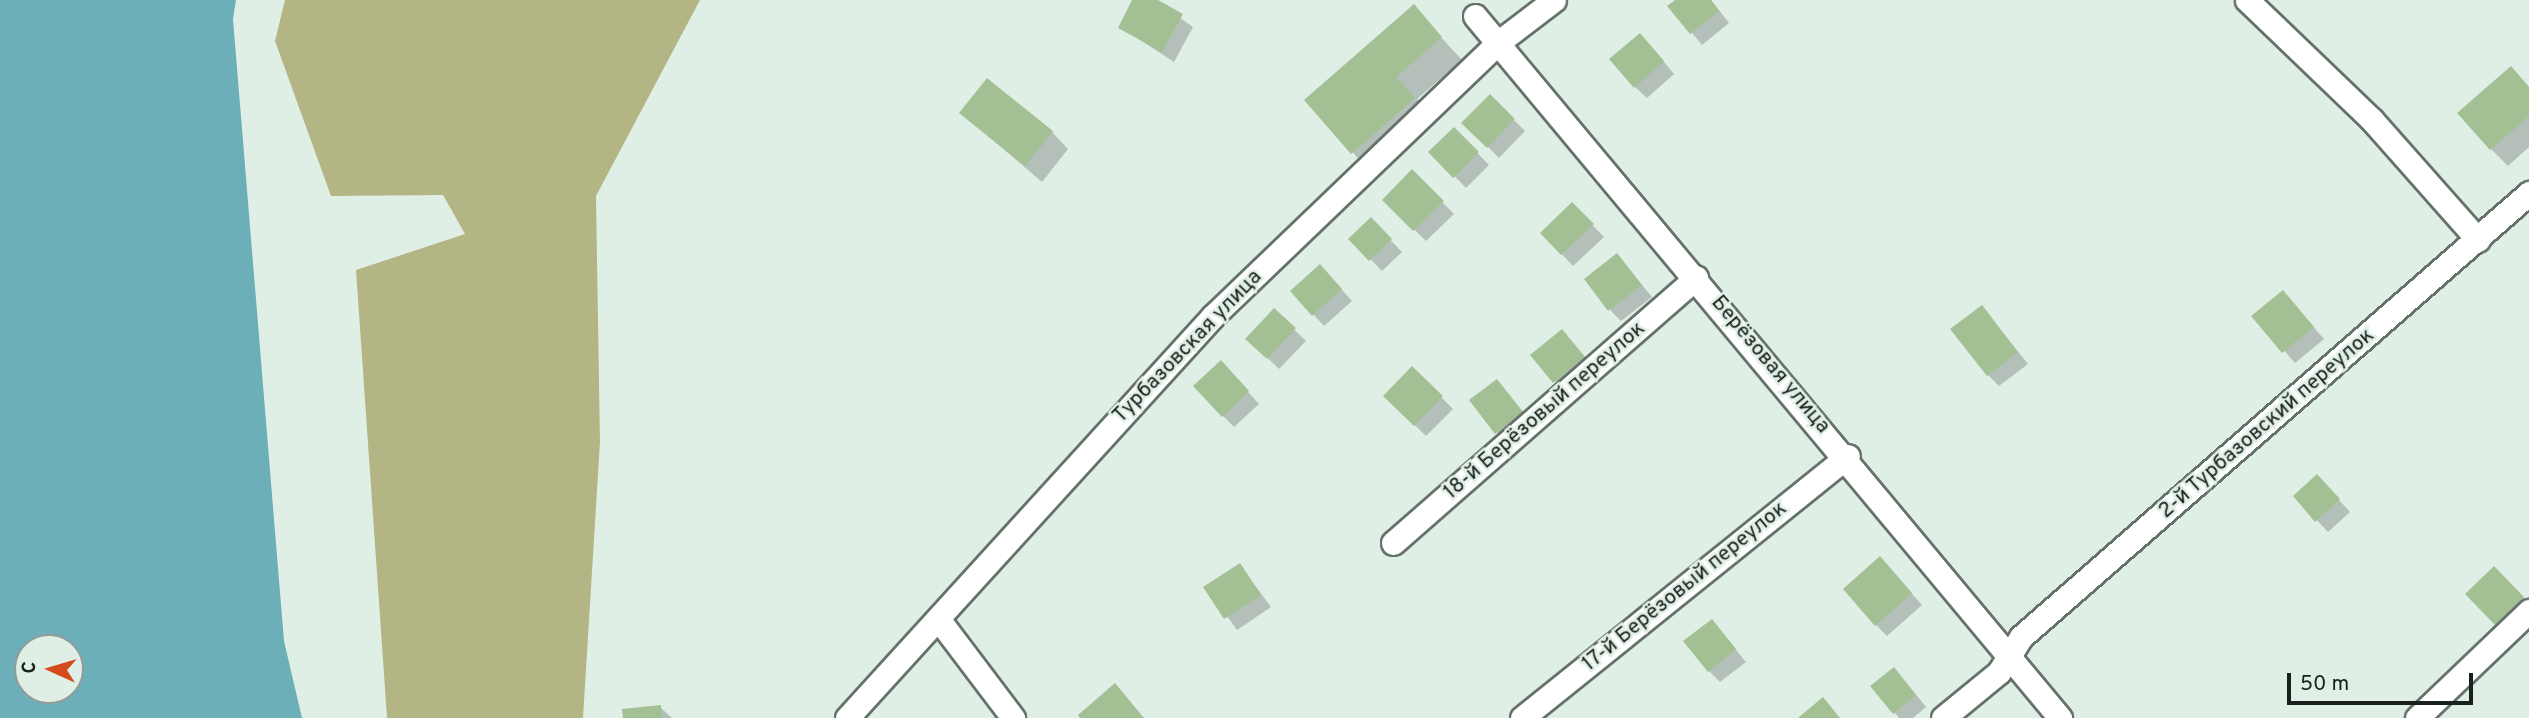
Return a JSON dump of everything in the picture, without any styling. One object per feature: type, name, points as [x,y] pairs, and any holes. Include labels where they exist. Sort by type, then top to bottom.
[{"type":"street","name":"Турбазовская улица","points":[[847,718],[1213,316],[1499,42],[1554,0]]},
{"type":"street","points":[[2254,3],[2372,120],[2478,240]]},
{"type":"street","name":"Берёзовая улица","points":[[1475,16],[1848,456],[2060,718]]},
{"type":"street","name":"2-й Турбазовский переулок","points":[[1943,718],[2010,658],[2021,637],[2529,193]]},
{"type":"street","name":"18-й Берёзовый переулок","points":[[1393,543],[1696,278]]},
{"type":"street","name":"17-й Берёзовый переулок","points":[[1521,718],[1848,456]]},
{"type":"street","points":[[2417,718],[2529,611]]},
{"type":"street","points":[[939,620],[1013,718]]},
{"type":"green space","points":[[285,0],[700,0],[596,196],[600,442],[583,718],[387,718],[356,270],[465,234],[443,195],[331,196],[275,41]]},
{"type":"water","points":[[0,0],[236,0],[233,19],[284,641],[302,718],[0,718]]},
{"type":"building","points":[[1132,0],[1158,0],[1183,14],[1162,52],[1118,28]]},
{"type":"building","points":[[1675,0],[1711,0],[1719,11],[1690,34],[1667,6]]},
{"type":"building","points":[[1414,4],[1442,37],[1396,77],[1415,98],[1351,154],[1304,100]]},
{"type":"building","points":[[1640,33],[1664,61],[1634,88],[1609,59]]},
{"type":"building","points":[[2511,66],[2529,87],[2529,116],[2490,150],[2457,113]]},
{"type":"building","points":[[987,78],[1053,131],[1025,166],[959,113]]},
{"type":"building","points":[[1490,94],[1515,119],[1487,148],[1461,123]]},
{"type":"building","points":[[1454,127],[1479,152],[1453,178],[1428,152]]},
{"type":"building","points":[[1412,169],[1444,201],[1413,231],[1382,200]]},
{"type":"building","points":[[1572,202],[1594,224],[1561,255],[1540,233]]},
{"type":"building","points":[[1371,217],[1392,239],[1369,261],[1348,239]]},
{"type":"building","points":[[1617,253],[1642,285],[1608,311],[1584,279]]},
{"type":"building","points":[[1320,264],[1342,289],[1312,316],[1290,291]]},
{"type":"building","points":[[2283,290],[2314,327],[2282,353],[2251,316]]},
{"type":"building","points":[[1982,305],[2018,352],[1987,376],[1950,329]]},
{"type":"building","points":[[1274,308],[1296,328],[1267,359],[1245,339]]},
{"type":"building","points":[[1562,329],[1585,357],[1553,383],[1530,355]]},
{"type":"building","points":[[1221,360],[1249,391],[1222,417],[1193,386]]},
{"type":"building","points":[[1412,366],[1443,396],[1414,426],[1383,396]]},
{"type":"building","points":[[1497,379],[1523,412],[1495,434],[1469,400]]},
{"type":"building","points":[[2317,474],[2340,499],[2315,522],[2293,496]]},
{"type":"building","points":[[1880,556],[1912,593],[1875,626],[1843,589]]},
{"type":"building","points":[[1240,563],[1261,595],[1224,619],[1203,587]]},
{"type":"building","points":[[2494,566],[2524,597],[2495,625],[2465,594]]},
{"type":"building","points":[[1712,619],[1736,649],[1708,672],[1683,641]]},
{"type":"building","points":[[1894,667],[1916,695],[1893,714],[1870,686]]},
{"type":"building","points":[[1115,683],[1144,718],[1080,718],[1078,715]]},
{"type":"building","points":[[1823,697],[1840,718],[1798,718]]},
{"type":"building","points":[[661,705],[662,718],[623,718],[622,709]]}]
